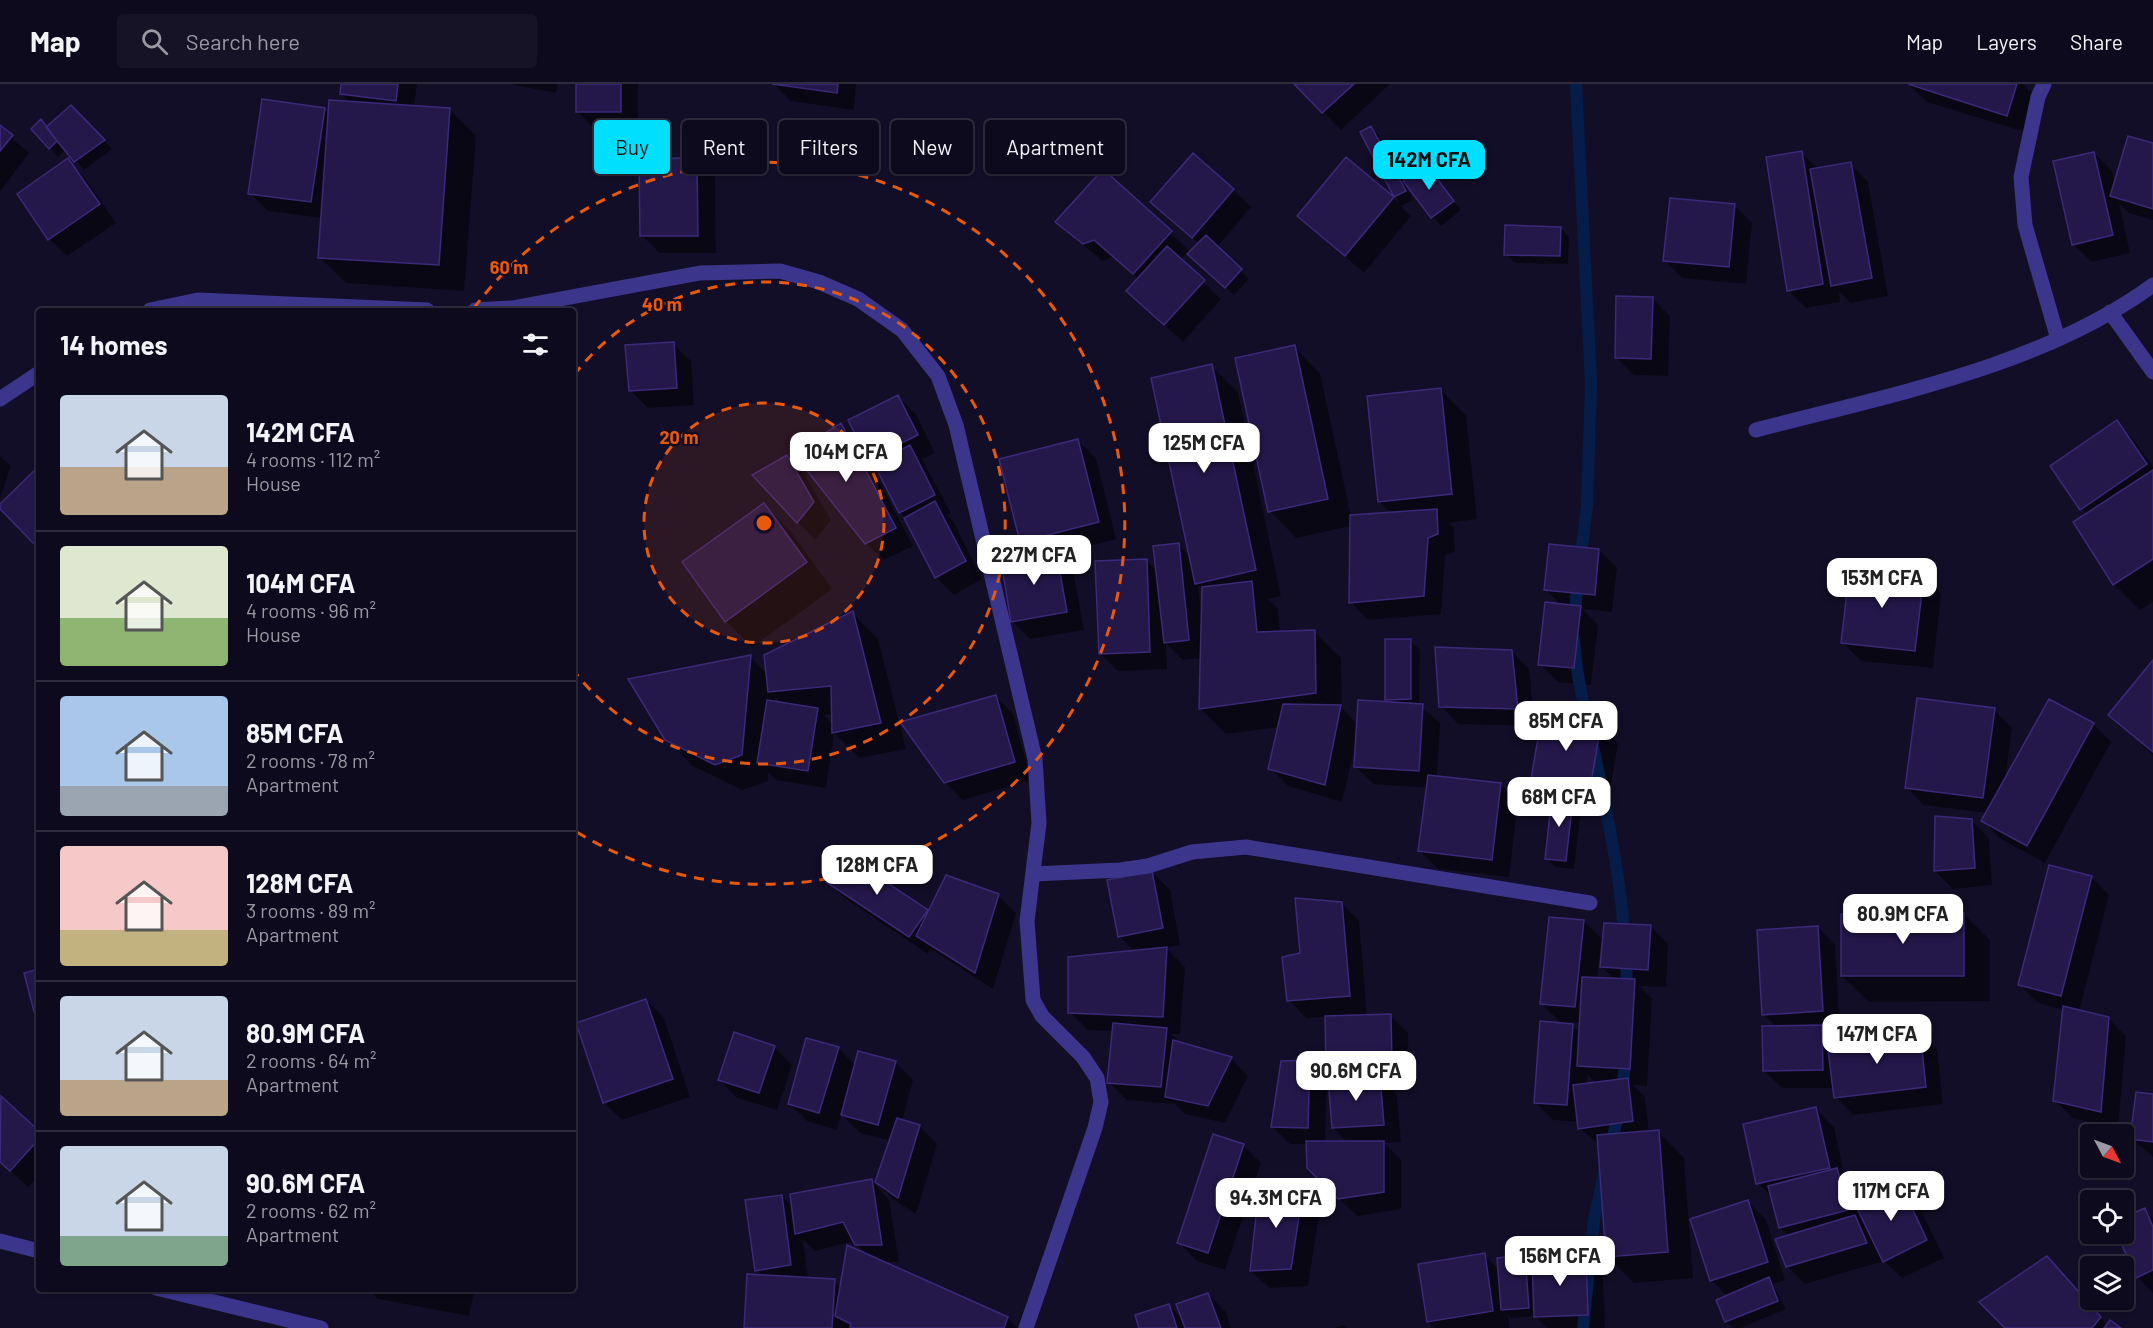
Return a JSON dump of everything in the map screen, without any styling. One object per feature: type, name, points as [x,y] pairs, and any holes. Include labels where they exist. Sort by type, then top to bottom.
[{"type":"street","points":[[2044,84],[2038,97],[2021,177],[2025,225],[2058,339]]},
{"type":"street","points":[[512,308],[700,273],[780,271],[819,282],[858,299],[902,330],[938,376],[956,425],[1035,759],[1039,823],[1027,921],[1033,1000],[1042,1016],[1083,1057],[1097,1078],[1101,1102],[1095,1128],[1026,1328]]},
{"type":"street","points":[[1756,430],[1960,375],[2058,339],[2110,312],[2153,285]]},
{"type":"street","points":[[160,308],[198,300],[381,308]]},
{"type":"street","points":[[2110,312],[2153,372]]},
{"type":"street","points":[[0,399],[36,376]]},
{"type":"street","points":[[1033,874],[1120,870],[1148,866],[1192,852],[1246,847],[1590,903]]},
{"type":"street","points":[[0,1241],[36,1250]]},
{"type":"street","points":[[172,1292],[321,1328]]},
{"type":"building","points":[[341,84],[398,84],[396,101],[340,94]]},
{"type":"building","points":[[576,84],[621,84],[621,112],[576,112]]},
{"type":"building","points":[[772,84],[838,84],[837,93]]},
{"type":"building","points":[[1294,84],[1354,84],[1322,113]]},
{"type":"building","points":[[1908,84],[2017,84],[2007,116]]},
{"type":"building","points":[[262,99],[325,108],[311,202],[248,194]]},
{"type":"building","points":[[329,100],[450,108],[439,265],[318,258]]},
{"type":"building","points":[[71,105],[105,140],[74,162],[46,127]]},
{"type":"building","points":[[41,119],[57,141],[49,149],[31,129]]},
{"type":"building","points":[[0,125],[13,135],[0,151]]},
{"type":"building","points":[[1371,126],[1406,191],[1394,197],[1360,132]]},
{"type":"building","points":[[2128,136],[2153,143],[2153,209],[2110,196]]},
{"type":"building","points":[[1802,151],[1823,284],[1787,291],[1766,157]]},
{"type":"building","points":[[2094,152],[2113,235],[2072,245],[2053,161]]},
{"type":"building","points":[[1193,153],[1234,189],[1192,238],[1150,202]]},
{"type":"building","points":[[1346,157],[1394,197],[1345,256],[1297,216]]},
{"type":"building","points":[[68,158],[100,204],[48,240],[17,194]]},
{"type":"building","points":[[670,158],[682,158],[682,174],[697,174],[698,236],[640,236],[639,174],[670,174]]},
{"type":"building","points":[[1851,162],[1872,278],[1831,286],[1810,169]]},
{"type":"building","points":[[1426,164],[1454,201],[1431,218],[1403,181]]},
{"type":"building","points":[[1098,174],[1109,174],[1172,231],[1133,274],[1094,240],[1083,244],[1055,222]]},
{"type":"building","points":[[1670,198],[1735,204],[1729,267],[1663,261]]},
{"type":"building","points":[[1505,225],[1561,227],[1560,256],[1504,255]]},
{"type":"building","points":[[1206,235],[1242,269],[1225,288],[1187,254]]},
{"type":"building","points":[[1167,246],[1205,280],[1164,325],[1126,291]]},
{"type":"building","points":[[1616,296],[1653,297],[1651,359],[1615,358]]},
{"type":"building","points":[[674,342],[677,388],[629,391],[625,345]]},
{"type":"building","points":[[1295,345],[1328,499],[1268,512],[1235,358]]},
{"type":"building","points":[[1212,364],[1256,570],[1195,584],[1151,378]]},
{"type":"building","points":[[1441,388],[1452,494],[1378,502],[1367,396]]},
{"type":"building","points":[[898,395],[918,435],[868,460],[848,420]]},
{"type":"building","points":[[2117,420],[2147,464],[2080,510],[2050,466]]},
{"type":"building","points":[[841,423],[896,528],[865,544],[793,453]]},
{"type":"building","points":[[1078,439],[1099,522],[1020,542],[999,459]]},
{"type":"building","points":[[910,445],[935,495],[899,513],[874,464]]},
{"type":"building","points":[[787,455],[814,502],[797,523],[752,475]]},
{"type":"building","points":[[36,469],[36,546],[0,509],[0,504]]},
{"type":"building","points":[[2153,470],[2153,559],[2113,585],[2073,522]]},
{"type":"building","points":[[935,501],[966,561],[935,578],[904,518]]},
{"type":"building","points":[[764,503],[807,562],[725,622],[682,562]]},
{"type":"building","points":[[1437,509],[1438,534],[1428,538],[1424,596],[1349,603],[1350,515]]},
{"type":"building","points":[[1179,543],[1189,640],[1164,643],[1153,546]]},
{"type":"building","points":[[1549,544],[1599,549],[1595,595],[1544,590]]},
{"type":"building","points":[[1056,550],[1067,612],[1011,622],[1001,561]]},
{"type":"building","points":[[1147,559],[1150,652],[1099,654],[1095,561]]},
{"type":"building","points":[[1850,566],[1924,575],[1915,651],[1841,643]]},
{"type":"building","points":[[1252,581],[1257,632],[1315,630],[1316,693],[1199,709],[1202,587]]},
{"type":"building","points":[[1545,602],[1581,606],[1574,668],[1538,665]]},
{"type":"building","points":[[853,611],[881,723],[832,733],[831,686],[768,692],[764,655]]},
{"type":"building","points":[[1385,639],[1411,639],[1411,699],[1385,700]]},
{"type":"building","points":[[1435,647],[1512,650],[1518,709],[1439,707]]},
{"type":"building","points":[[751,655],[742,755],[715,765],[665,740],[628,679]]},
{"type":"building","points":[[2153,660],[2153,752],[2108,715]]},
{"type":"building","points":[[996,695],[1015,762],[944,783],[900,722]]},
{"type":"building","points":[[1917,698],[1995,708],[1983,798],[1905,788]]},
{"type":"building","points":[[2049,699],[2094,723],[2027,846],[1981,821]]},
{"type":"building","points":[[767,700],[818,708],[808,771],[757,763]]},
{"type":"building","points":[[1358,700],[1423,704],[1419,771],[1354,767]]},
{"type":"building","points":[[1283,704],[1341,705],[1325,785],[1268,769]]},
{"type":"building","points":[[1542,715],[1601,724],[1590,789],[1531,779]]},
{"type":"building","points":[[1428,775],[1501,783],[1492,860],[1418,851]]},
{"type":"building","points":[[1552,795],[1573,799],[1566,861],[1545,859]]},
{"type":"building","points":[[1935,816],[1972,819],[1975,868],[1934,871]]},
{"type":"building","points":[[844,854],[928,910],[909,937],[826,882]]},
{"type":"building","points":[[2049,865],[2092,876],[2061,996],[2018,985]]},
{"type":"building","points":[[1152,871],[1163,928],[1118,937],[1107,880]]},
{"type":"building","points":[[946,875],[999,894],[975,973],[916,936]]},
{"type":"building","points":[[1295,898],[1342,902],[1350,996],[1287,1001],[1282,957],[1300,953]]},
{"type":"building","points":[[1964,913],[1964,976],[1841,976],[1841,914]]},
{"type":"building","points":[[1549,917],[1584,920],[1575,1007],[1540,1004]]},
{"type":"building","points":[[1604,923],[1651,925],[1648,970],[1600,967]]},
{"type":"building","points":[[1818,926],[1823,1011],[1762,1015],[1757,930]]},
{"type":"building","points":[[1167,947],[1163,1017],[1068,1013],[1068,957]]},
{"type":"building","points":[[36,970],[36,1019],[24,973]]},
{"type":"building","points":[[1582,977],[1635,979],[1630,1069],[1577,1066]]},
{"type":"building","points":[[646,999],[673,1079],[603,1103],[576,1023]]},
{"type":"building","points":[[2063,1006],[2109,1017],[2101,1112],[2053,1101]]},
{"type":"building","points":[[1391,1014],[1392,1065],[1326,1066],[1325,1016]]},
{"type":"building","points":[[1540,1021],[1573,1024],[1567,1105],[1534,1103]]},
{"type":"building","points":[[1113,1023],[1167,1028],[1161,1087],[1107,1083]]},
{"type":"building","points":[[1822,1025],[1823,1070],[1763,1071],[1762,1026]]},
{"type":"building","points":[[1920,1031],[1926,1087],[1834,1098],[1827,1043]]},
{"type":"building","points":[[734,1032],[775,1046],[759,1093],[718,1080]]},
{"type":"building","points":[[806,1038],[839,1047],[819,1113],[788,1104]]},
{"type":"building","points":[[1173,1040],[1232,1057],[1208,1106],[1165,1097]]},
{"type":"building","points":[[858,1051],[896,1061],[878,1125],[841,1115]]},
{"type":"building","points":[[1310,1060],[1308,1128],[1271,1127],[1281,1061]]},
{"type":"building","points":[[1380,1076],[1384,1125],[1332,1128],[1328,1079]]},
{"type":"building","points":[[1628,1078],[1633,1121],[1578,1129],[1573,1085]]},
{"type":"building","points":[[2136,1092],[2153,1094],[2153,1142],[2134,1140],[2134,1124],[2132,1124]]},
{"type":"building","points":[[1,1096],[36,1128],[36,1142],[10,1171],[0,1162]]},
{"type":"building","points":[[1816,1107],[1830,1168],[1756,1184],[1743,1124]]},
{"type":"building","points":[[897,1118],[920,1125],[898,1198],[875,1182]]},
{"type":"building","points":[[1659,1130],[1668,1252],[1606,1257],[1597,1135]]},
{"type":"building","points":[[1213,1134],[1244,1144],[1208,1253],[1177,1243]]},
{"type":"building","points":[[1306,1141],[1384,1141],[1384,1192],[1338,1199],[1307,1168]]},
{"type":"building","points":[[1837,1168],[1848,1210],[1779,1228],[1768,1186]]},
{"type":"building","points":[[872,1179],[882,1245],[855,1245],[843,1222],[795,1234],[790,1194]]},
{"type":"building","points":[[1900,1182],[1927,1240],[1883,1262],[1855,1204]]},
{"type":"building","points":[[1259,1189],[1303,1190],[1291,1269],[1250,1271]]},
{"type":"building","points":[[782,1195],[791,1265],[755,1271],[745,1200]]},
{"type":"building","points":[[1748,1200],[1768,1262],[1710,1281],[1690,1219]]},
{"type":"building","points":[[2145,1208],[2153,1227],[2153,1270],[2136,1278],[2134,1256],[2127,1256],[2122,1244],[2134,1244],[2134,1213]]},
{"type":"building","points":[[1855,1215],[1867,1243],[1786,1267],[1775,1239]]},
{"type":"building","points":[[847,1245],[1008,1317],[1004,1328],[850,1328],[851,1324],[835,1316]]},
{"type":"building","points":[[1485,1253],[1493,1311],[1427,1322],[1418,1264]]},
{"type":"building","points":[[1525,1255],[1529,1308],[1501,1310],[1497,1258]]},
{"type":"building","points":[[1586,1256],[1588,1315],[1534,1317],[1532,1259]]},
{"type":"building","points":[[2047,1256],[2080,1293],[2080,1310],[2095,1310],[2101,1317],[2092,1328],[2005,1328],[1979,1302]]},
{"type":"building","points":[[747,1274],[835,1279],[832,1328],[744,1328]]},
{"type":"building","points":[[1769,1277],[1778,1301],[1725,1322],[1716,1300]]},
{"type":"building","points":[[1208,1293],[1221,1328],[1185,1328],[1176,1304]]},
{"type":"building","points":[[1169,1304],[1177,1328],[1139,1328],[1135,1315]]},
{"type":"building","points":[[2110,1320],[2121,1328],[2104,1328]]},
{"type":"waterway","points":[[1576,84],[1591,383],[1587,505],[1580,562]]},
{"type":"waterway","points":[[1574,622],[1578,579]]},
{"type":"waterway","points":[[1574,639],[1580,687],[1614,850],[1625,936],[1627,995]]},
{"type":"waterway","points":[[1610,1149],[1621,1102],[1626,1054]]},
{"type":"waterway","points":[[1583,1328],[1594,1220],[1605,1169]]}]
